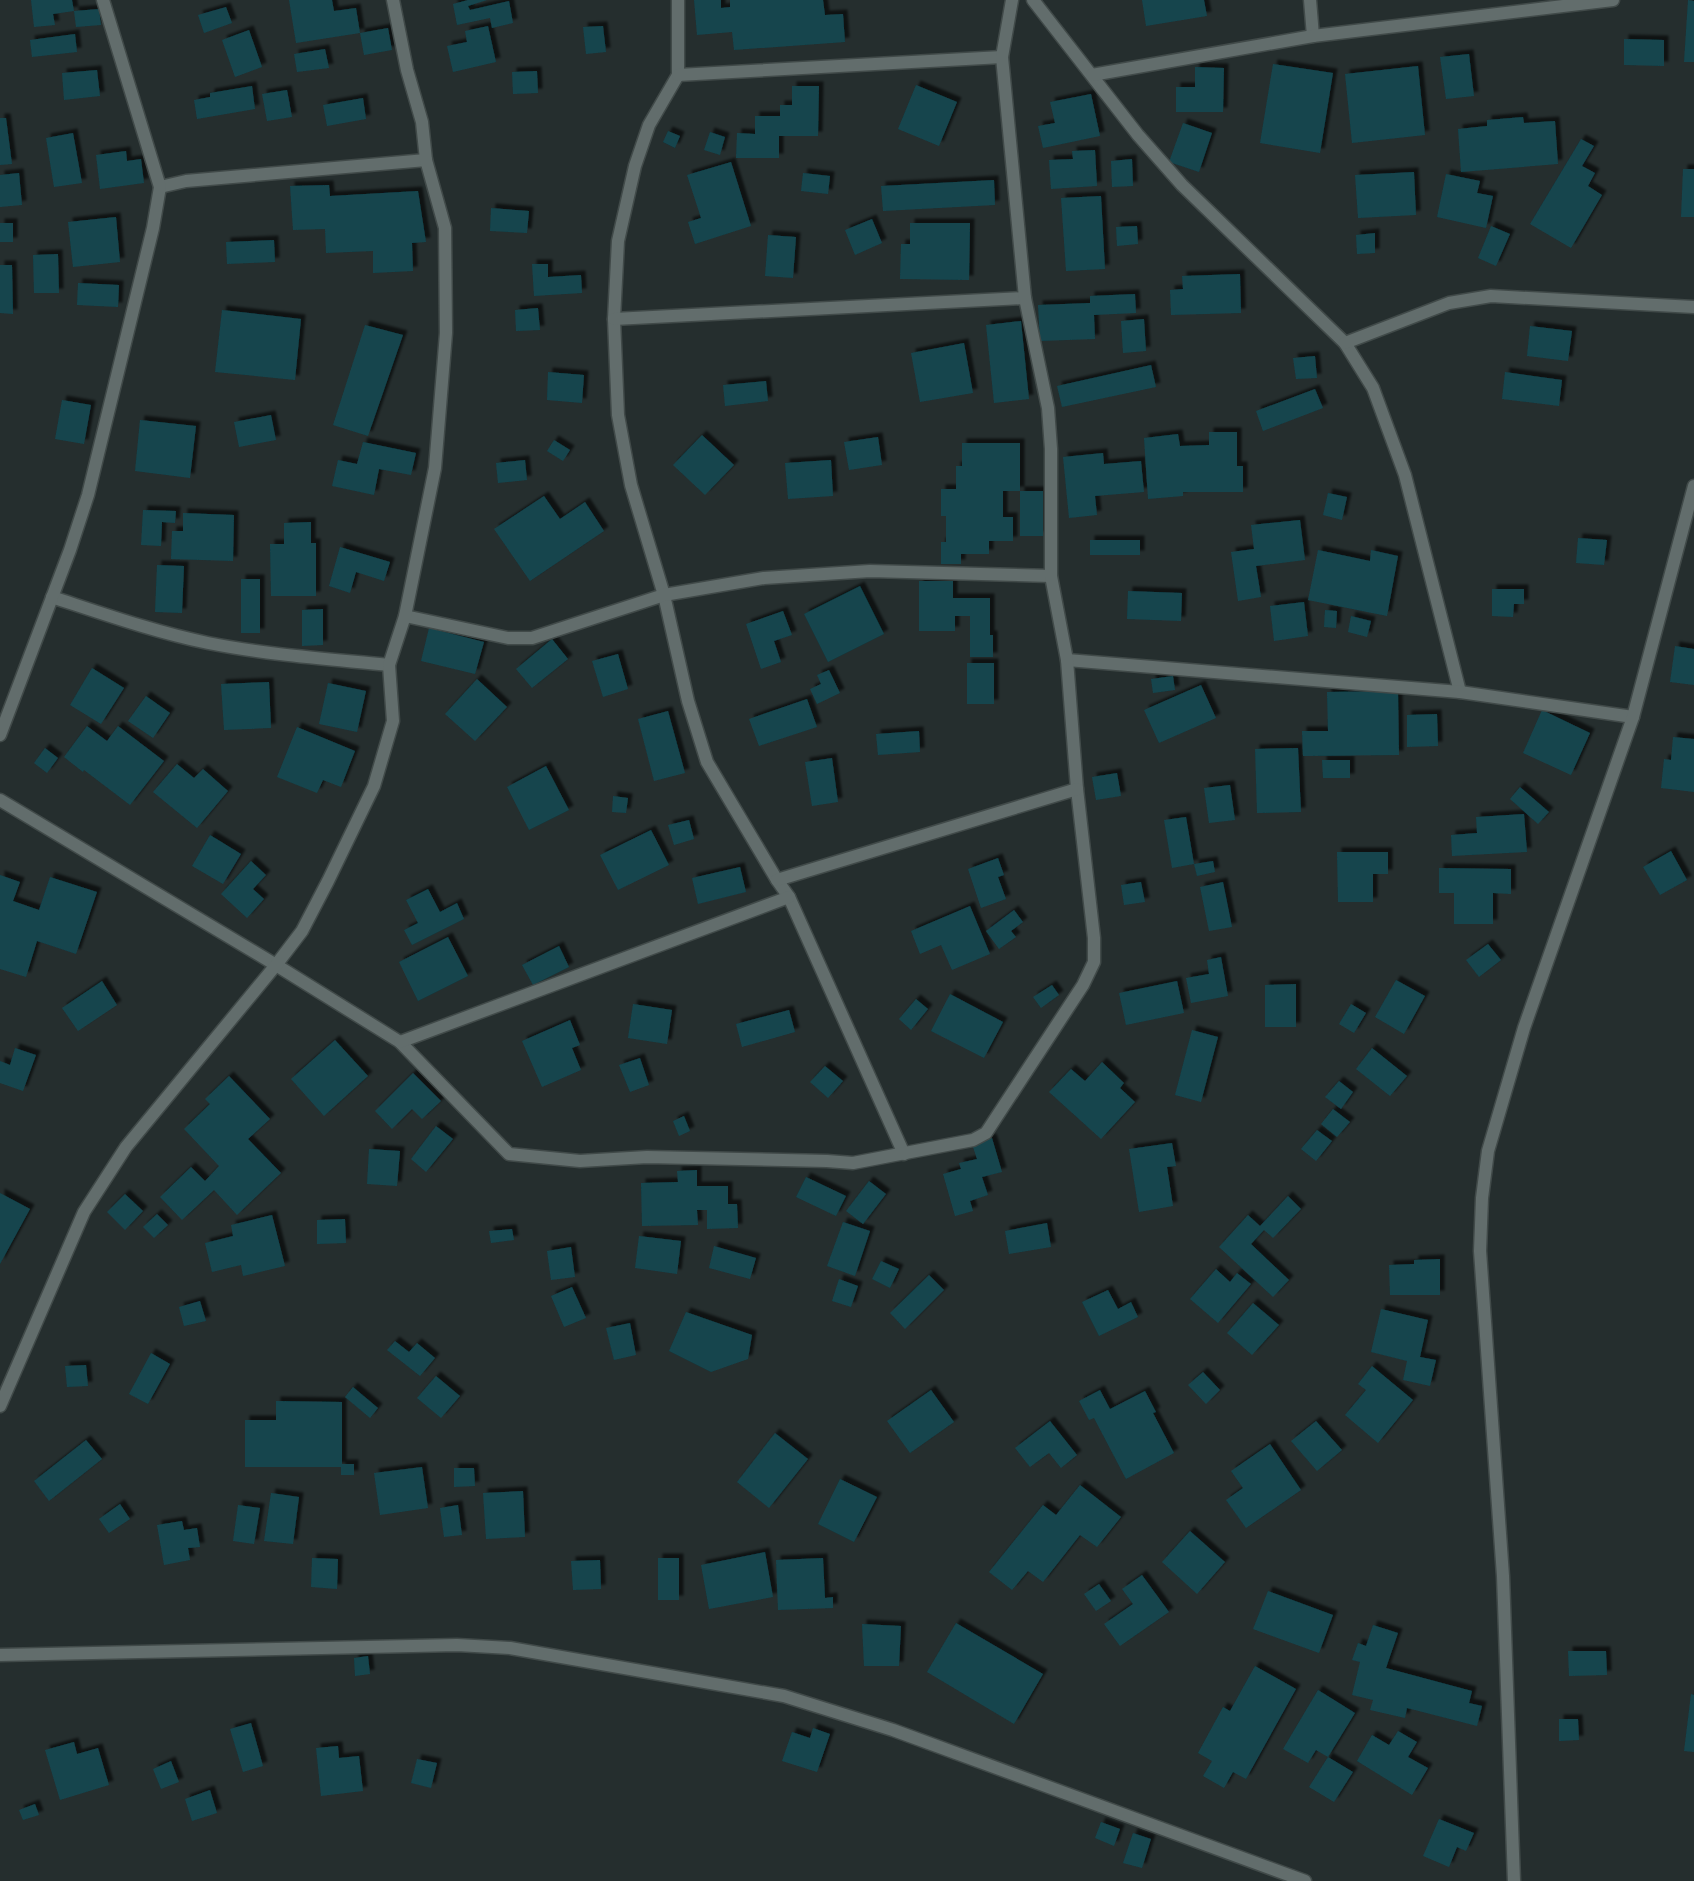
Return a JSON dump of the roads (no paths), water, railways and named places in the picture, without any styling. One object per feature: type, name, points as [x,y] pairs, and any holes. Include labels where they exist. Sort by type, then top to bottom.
[{"type":"street","points":[[0,735],[52,597],[88,494],[153,228],[160,187],[103,0]]},
{"type":"street","points":[[0,1406],[84,1212],[126,1147],[302,931],[374,786],[393,721],[389,665],[405,616],[435,468],[446,333],[445,228],[426,160],[422,122],[407,70],[393,0]]},
{"type":"street","points":[[678,0],[678,75],[649,125],[635,166],[618,241],[614,319],[618,415],[631,485],[664,595],[688,701],[708,762],[788,897],[904,1154]]},
{"type":"street","points":[[0,800],[276,965],[400,1042],[509,1154],[580,1161],[646,1157],[853,1163],[973,1140],[986,1133],[1087,978],[1094,962],[1094,938],[1077,789],[1067,660],[1051,576],[1051,449],[1048,408],[1025,298],[1002,56],[1012,0]]},
{"type":"street","points":[[1033,0],[1138,135],[1182,185],[1345,343],[1374,388],[1405,475],[1460,692]]},
{"type":"street","points":[[1310,0],[1312,36]]},
{"type":"street","points":[[1092,75],[1312,36],[1613,0]]},
{"type":"street","points":[[678,75],[1002,56]]},
{"type":"street","points":[[160,187],[186,181],[426,160]]},
{"type":"street","points":[[1345,343],[1449,303],[1491,296],[1694,307]]},
{"type":"street","points":[[614,319],[1025,298]]},
{"type":"street","points":[[1514,1881],[1503,1576],[1480,1251],[1482,1198],[1488,1151],[1524,1028],[1633,717],[1694,486]]},
{"type":"street","points":[[405,616],[508,638],[532,638],[664,595],[764,578],[870,571],[1051,576]]},
{"type":"street","points":[[52,597],[143,627],[208,643],[248,650],[389,665]]},
{"type":"street","points":[[1067,660],[1460,692],[1633,717]]},
{"type":"street","points":[[777,880],[1077,789]]},
{"type":"street","points":[[400,1042],[788,897]]},
{"type":"street","points":[[0,1655],[457,1645],[520,1650],[784,1696],[893,1730],[1305,1881]]}]
